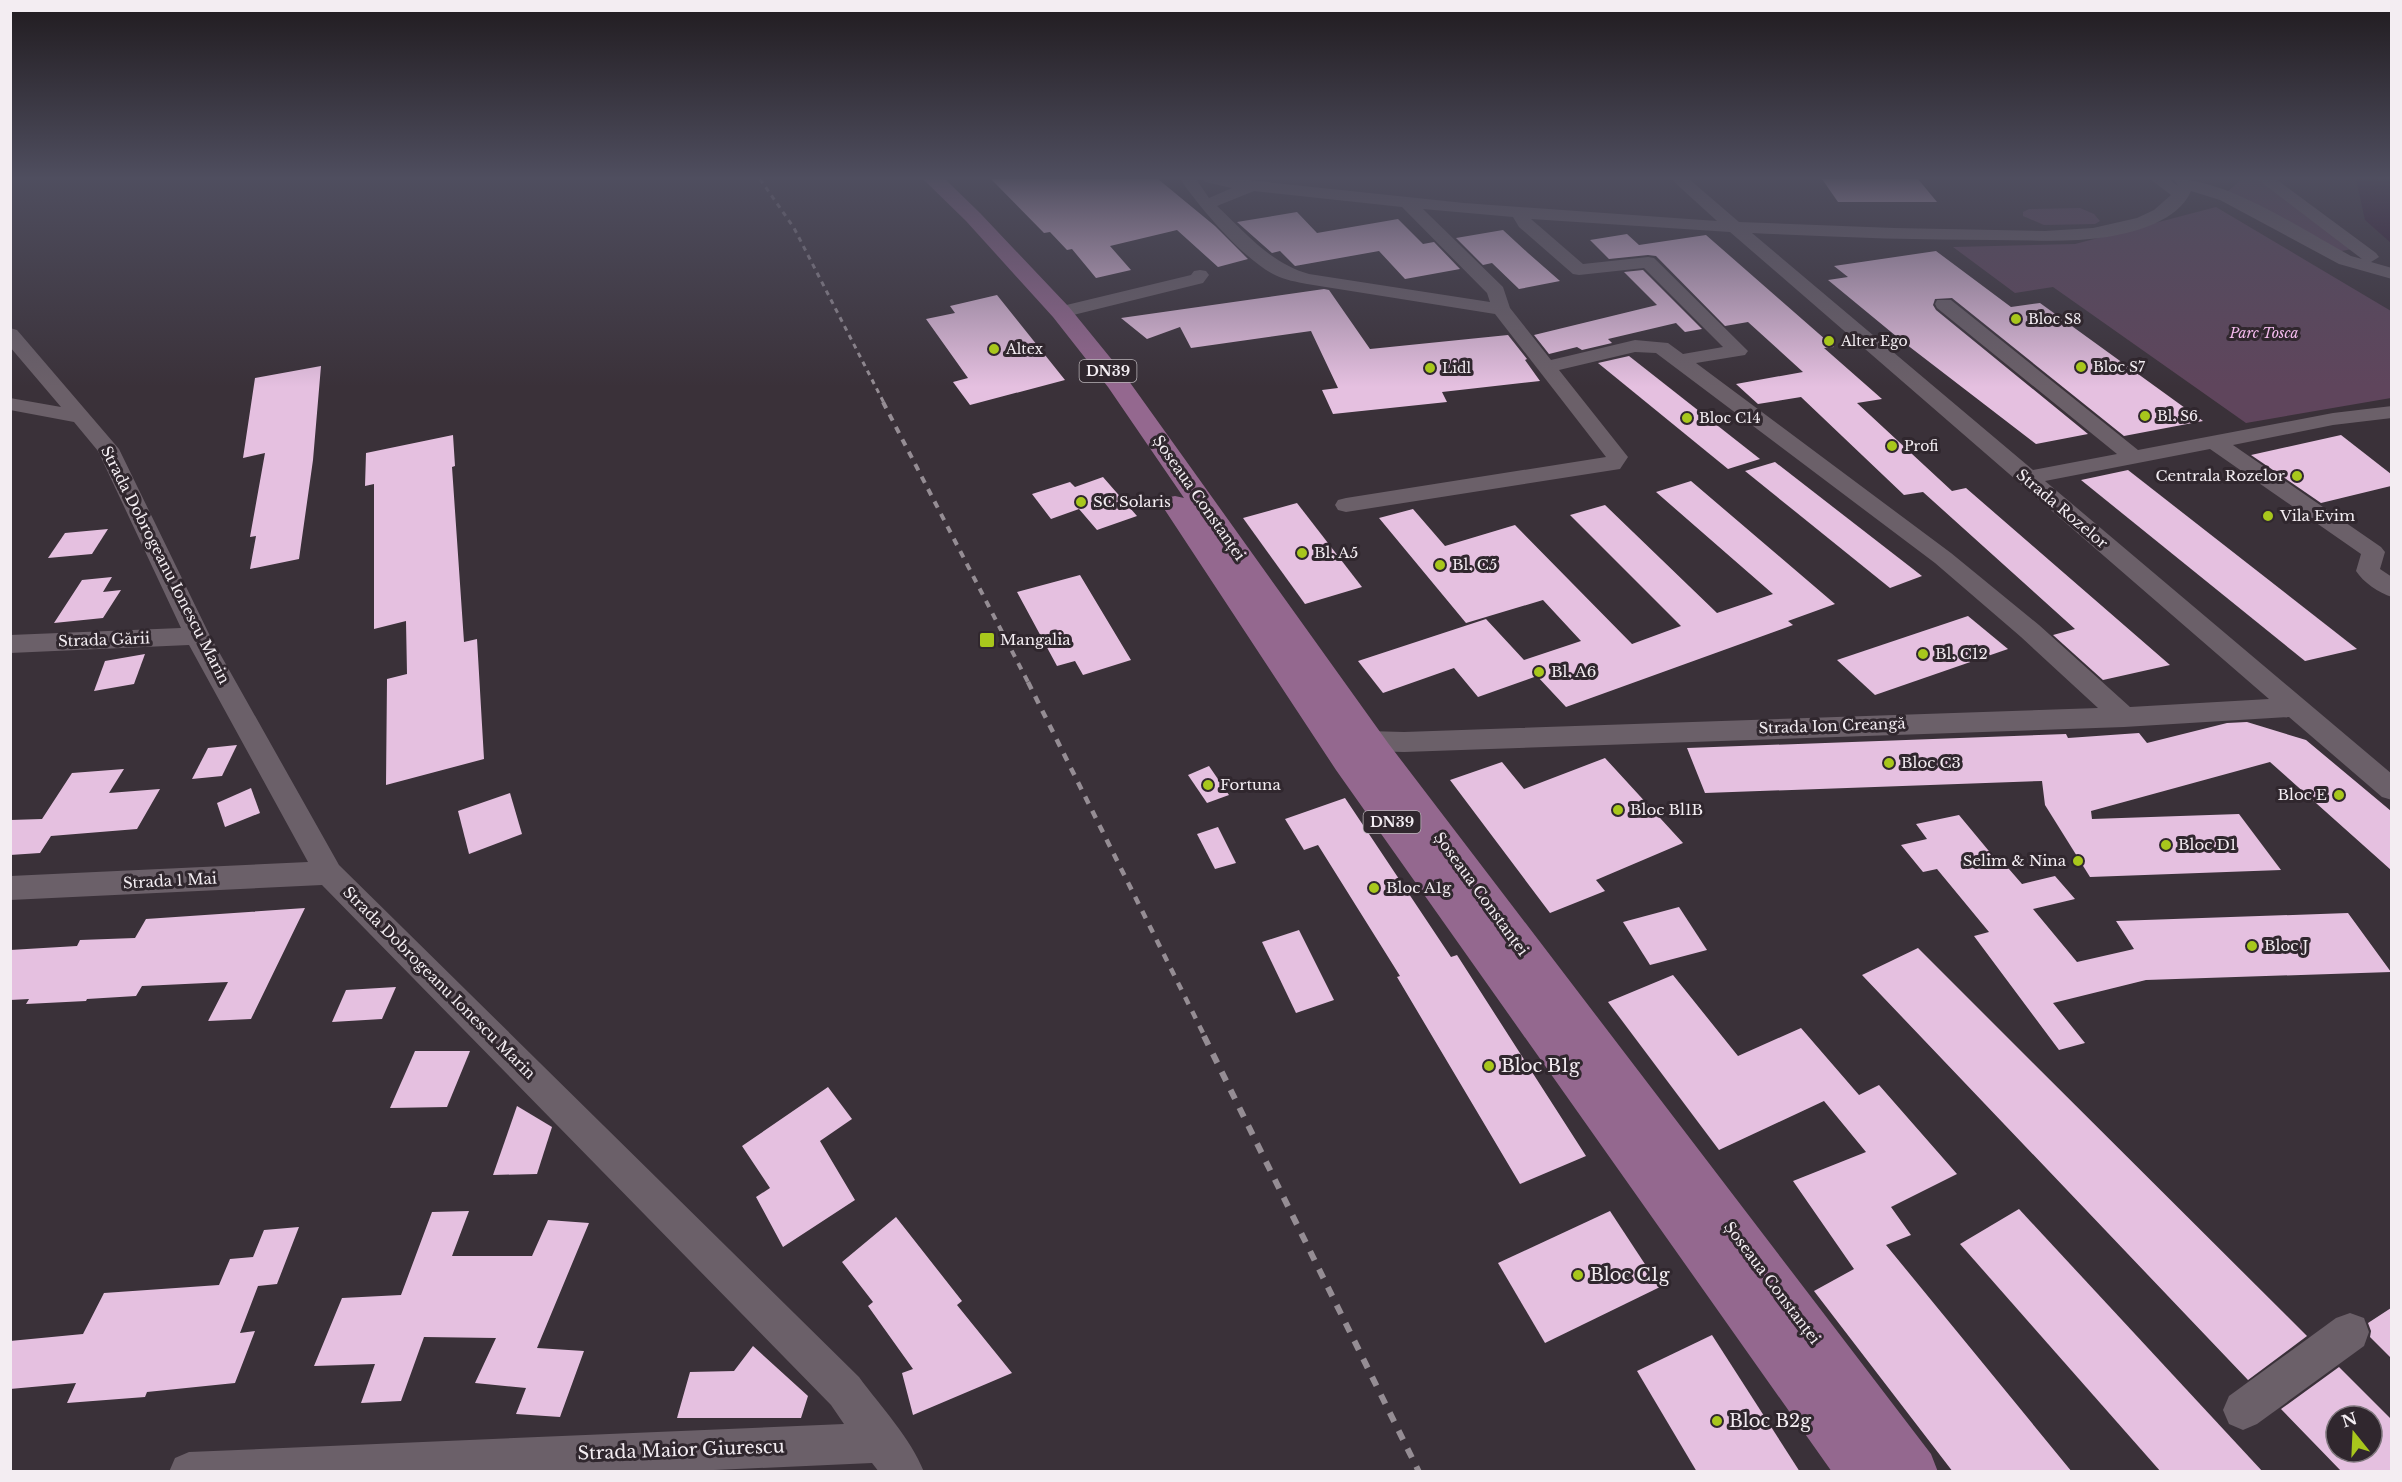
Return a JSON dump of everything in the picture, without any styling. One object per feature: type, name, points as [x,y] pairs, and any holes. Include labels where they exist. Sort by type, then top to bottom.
[{"type":"main road","name":"Șoseaua Constanței","points":[[980,248],[1025,297],[1069,353],[1169,496],[1348,761],[1863,1472]]},
{"type":"main road","name":"Șoseaua Constanței","points":[[1002,248],[1061,312],[1117,382],[1368,741],[1913,1472]]},
{"type":"street","points":[[1251,248],[1266,262],[1283,272],[1307,279],[1501,309]]},
{"type":"street","points":[[1346,505],[1612,464],[1617,457],[1501,309],[1496,291],[1453,248]]},
{"type":"street","points":[[1554,248],[1579,270],[1648,262],[1738,351],[1680,360]]},
{"type":"street","name":"Strada Rozelor","points":[[1758,248],[2390,788]]},
{"type":"street","points":[[2323,248],[2345,260],[2391,272]]},
{"type":"street","points":[[2358,248],[2391,272]]},
{"type":"street","points":[[1061,312],[1197,279],[1200,275]]},
{"type":"street","points":[[1944,304],[2135,458]]},
{"type":"street","name":"Strada Dobrogeanu Ionescu Marin","points":[[10,334],[108,449],[198,636],[329,873],[845,1391],[894,1457]]},
{"type":"street","points":[[1547,367],[1648,345],[1661,347],[1778,437],[1943,558],[2030,631],[2124,717]]},
{"type":"street","points":[[10,404],[80,417]]},
{"type":"street","points":[[2026,478],[2333,419],[2391,412]]},
{"type":"street","points":[[2216,443],[2373,552],[2368,571],[2391,589]]},
{"type":"street","name":"Strada Gării","points":[[15,649],[198,636]]},
{"type":"street","name":"Strada Ion Creangă","points":[[1368,741],[1404,742],[2124,717],[2295,707]]},
{"type":"street","name":"Strada 1 Mai","points":[[10,888],[329,873]]},
{"type":"street","points":[[2243,1410],[2350,1332]]},
{"type":"street","name":"Strada Maior Giurescu","points":[[189,1472],[894,1457]]},
{"type":"green space","name":"Parc Tosca","points":[[1955,248],[2285,248],[2391,311],[2391,398],[2246,423],[2053,287],[2015,293]]},
{"type":"green space","points":[[2328,248],[2353,249],[2335,252]]},
{"type":"building","points":[[1065,248],[1112,248],[1131,270],[1096,278],[1072,249]]},
{"type":"building","points":[[1197,248],[1237,248],[1248,259],[1218,267]]},
{"type":"building","points":[[1267,248],[1440,248],[1460,269],[1405,279],[1379,251],[1295,266],[1280,251],[1272,253]]},
{"type":"building","points":[[1466,248],[1523,248],[1560,281],[1519,289],[1492,263],[1483,265]]},
{"type":"building","points":[[1598,248],[1721,248],[1834,347],[1824,348],[1882,399],[1857,403],[1952,491],[1966,488],[2170,665],[2103,680],[2053,635],[2075,629],[1923,492],[1904,495],[1801,397],[1758,404],[1736,384],[1803,372],[1748,322],[1725,326],[1656,256],[1609,259]]},
{"type":"building","points":[[1936,251],[2011,307],[2040,303],[2203,421],[2124,436],[1952,298],[1935,299],[1933,305],[1936,310],[2088,434],[2036,444],[1902,341],[1828,280],[1848,277],[1834,266]]},
{"type":"building","points":[[1643,270],[1702,329],[1685,332],[1676,323],[1608,339],[1612,343],[1582,350],[1577,347],[1549,354],[1534,335],[1657,305],[1624,272]]},
{"type":"building","points":[[1329,290],[1370,349],[1508,335],[1527,359],[1525,360],[1540,381],[1442,392],[1447,402],[1333,414],[1322,390],[1338,388],[1311,331],[1191,348],[1180,327],[1147,339],[1121,318]]},
{"type":"building","name":"Altex","points":[[997,295],[1065,380],[970,405],[953,382],[968,378],[926,319],[955,313],[950,306]]},
{"type":"building","name":"Bloc C14","points":[[1629,356],[1760,459],[1728,469],[1598,363]]},
{"type":"building","points":[[321,366],[313,460],[299,559],[250,569],[256,536],[250,537],[265,453],[243,458],[255,378]]},
{"type":"building","points":[[453,435],[455,466],[452,467],[464,642],[477,639],[484,759],[386,785],[387,679],[407,674],[406,621],[374,629],[374,484],[365,486],[366,453]]},
{"type":"building","points":[[2341,435],[2391,474],[2391,486],[2321,503],[2251,455]]},
{"type":"building","points":[[1775,462],[1922,576],[1890,588],[1745,471]]},
{"type":"building","points":[[2128,470],[2357,649],[2305,661],[2081,480]]},
{"type":"building","name":"SC Solaris","points":[[1103,477],[1137,516],[1097,530],[1079,509],[1051,519],[1032,494],[1070,482],[1075,487]]},
{"type":"building","points":[[1691,481],[1835,604],[1788,621],[1793,625],[1566,707],[1537,676],[1478,697],[1454,668],[1383,693],[1358,661],[1486,619],[1524,660],[1581,641],[1543,600],[1466,623],[1379,518],[1413,509],[1445,546],[1515,525],[1632,644],[1681,626],[1570,515],[1605,505],[1717,613],[1773,594],[1656,492]]},
{"type":"building","name":"Bl. A5","points":[[1297,503],[1362,587],[1305,604],[1243,518]]},
{"type":"building","points":[[108,529],[92,554],[48,558],[65,533]]},
{"type":"building","points":[[1080,575],[1131,660],[1083,675],[1075,661],[1057,666],[1017,592]]},
{"type":"building","points":[[112,577],[103,592],[121,590],[103,618],[54,623],[82,580]]},
{"type":"building","name":"Bl. C12","points":[[1968,616],[2008,649],[1875,695],[1837,660]]},
{"type":"building","points":[[145,654],[134,684],[94,691],[105,661]]},
{"type":"building","points":[[2247,722],[2306,740],[2391,811],[2391,870],[2270,762],[2091,811],[2092,819],[2239,814],[2281,870],[2090,877],[2045,805],[2042,781],[1705,793],[1687,748],[2066,734],[2068,738],[2139,733],[2147,743],[2227,723]]},
{"type":"building","points":[[237,745],[222,776],[192,779],[208,748]]},
{"type":"building","points":[[1605,758],[1683,843],[1596,880],[1605,891],[1550,913],[1450,780],[1502,762],[1524,789]]},
{"type":"building","name":"Fortuna","points":[[1209,766],[1229,795],[1207,803],[1188,775]]},
{"type":"building","points":[[124,769],[109,793],[160,789],[137,829],[51,836],[40,853],[10,855],[10,820],[42,819],[72,773]]},
{"type":"building","points":[[251,788],[260,813],[225,827],[217,803]]},
{"type":"building","points":[[510,793],[522,834],[469,854],[458,811]]},
{"type":"building","name":"Bloc B1g","points":[[1345,798],[1451,957],[1457,955],[1586,1156],[1520,1184],[1397,977],[1400,976],[1318,845],[1304,850],[1285,819]]},
{"type":"building","points":[[1959,815],[1998,862],[2002,861],[2022,884],[2055,876],[2075,899],[2033,909],[2077,962],[2134,949],[2116,921],[2348,913],[2391,972],[2146,980],[2053,1003],[2085,1043],[2059,1050],[1974,936],[1989,932],[1937,869],[1923,872],[1901,845],[1927,839],[1916,824]]},
{"type":"building","points":[[1218,827],[1236,863],[1215,869],[1197,834]]},
{"type":"building","points":[[1679,907],[1707,950],[1650,965],[1623,922]]},
{"type":"building","points":[[305,908],[251,1019],[208,1021],[228,982],[142,986],[136,996],[87,999],[86,1001],[26,1004],[29,999],[10,1000],[10,950],[77,946],[80,940],[135,938],[146,919]]},
{"type":"building","points":[[1299,930],[1334,1000],[1296,1013],[1262,942]]},
{"type":"building","points":[[1918,948],[2307,1336],[2248,1380],[1862,975]]},
{"type":"building","points":[[1673,975],[1738,1056],[1801,1028],[1859,1095],[1879,1085],[1957,1174],[1891,1207],[1911,1235],[1886,1245],[2072,1472],[1953,1472],[1814,1291],[1854,1269],[1793,1181],[1866,1152],[1824,1101],[1719,1150],[1608,1002]]},
{"type":"building","points":[[396,987],[382,1019],[332,1022],[346,990]]},
{"type":"building","points":[[415,1051],[470,1051],[447,1107],[390,1108]]},
{"type":"building","points":[[828,1087],[852,1119],[820,1141],[855,1200],[783,1247],[756,1197],[770,1188],[742,1146]]},
{"type":"building","points":[[517,1106],[552,1127],[537,1174],[493,1175]]},
{"type":"building","points":[[2019,1209],[2263,1472],[2161,1472],[1960,1244]]},
{"type":"building","points":[[469,1211],[452,1256],[532,1256],[548,1220],[589,1223],[537,1348],[584,1351],[560,1417],[516,1414],[526,1388],[475,1383],[496,1338],[424,1337],[401,1401],[361,1403],[375,1364],[314,1366],[342,1298],[401,1295],[432,1212]]},
{"type":"building","name":"Bloc C1g","points":[[1610,1211],[1660,1287],[1545,1343],[1498,1263]]},
{"type":"building","points":[[896,1217],[962,1301],[957,1305],[1012,1373],[913,1415],[902,1373],[913,1369],[868,1306],[873,1302],[842,1262]]},
{"type":"building","points":[[299,1227],[277,1284],[258,1286],[240,1333],[255,1331],[235,1383],[147,1392],[145,1397],[67,1403],[76,1383],[10,1389],[10,1341],[83,1334],[104,1293],[219,1285],[230,1259],[253,1257],[264,1230]]},
{"type":"building","points":[[2391,1308],[2391,1358],[2370,1337],[2371,1331],[2368,1323]]},
{"type":"building","name":"Bloc B2g","points":[[1712,1335],[1800,1472],[1697,1472],[1637,1371]]},
{"type":"building","points":[[753,1346],[808,1396],[801,1418],[677,1418],[690,1372],[734,1371]]},
{"type":"building","points":[[2339,1367],[2376,1404],[2324,1404],[2324,1453],[2281,1409]]},
{"type":"building","points":[[2384,1412],[2391,1419],[2391,1472],[2342,1472],[2334,1464],[2384,1464]]},
{"type":"railway","points":[[804,248],[884,403]]},
{"type":"railway","points":[[883,402],[1029,684]]},
{"type":"railway","points":[[1029,684],[1205,1037]]},
{"type":"railway","points":[[1204,1036],[1419,1472]]},
{"type":"place","name":"Bloc S8","points":[[2016,319]]},
{"type":"place","name":"Alter Ego","points":[[1829,341]]},
{"type":"place","name":"Altex","points":[[994,349]]},
{"type":"place","name":"Bloc S7","points":[[2081,367]]},
{"type":"place","name":"Lidl","points":[[1430,368]]},
{"type":"place","name":"Bl. S6","points":[[2145,416]]},
{"type":"place","name":"Bloc C14","points":[[1687,418]]},
{"type":"place","name":"Profi","points":[[1892,446]]},
{"type":"place","name":"Centrala Rozelor","points":[[2297,476]]},
{"type":"place","name":"SC Solaris","points":[[1081,502]]},
{"type":"place","name":"Vila Evim","points":[[2268,516]]},
{"type":"place","name":"Bl. A5","points":[[1302,553]]},
{"type":"place","name":"Bl. C5","points":[[1440,565]]},
{"type":"place","name":"Mangalia","points":[[987,640]]},
{"type":"place","name":"Bl. C12","points":[[1923,654]]},
{"type":"place","name":"Bl. A6","points":[[1539,672]]},
{"type":"place","name":"Bloc C3","points":[[1889,763]]},
{"type":"place","name":"Fortuna","points":[[1208,785]]},
{"type":"place","name":"Bloc E","points":[[2339,795]]},
{"type":"place","name":"Bloc Bl1B","points":[[1618,810]]},
{"type":"place","name":"Bloc D1","points":[[2166,845]]},
{"type":"place","name":"Selim & Nina","points":[[2078,861]]},
{"type":"place","name":"Bloc A1g","points":[[1374,888]]},
{"type":"place","name":"Bloc J","points":[[2252,946]]},
{"type":"place","name":"Bloc B1g","points":[[1489,1066]]},
{"type":"place","name":"Bloc C1g","points":[[1578,1275]]},
{"type":"place","name":"Bloc B2g","points":[[1717,1421]]}]
